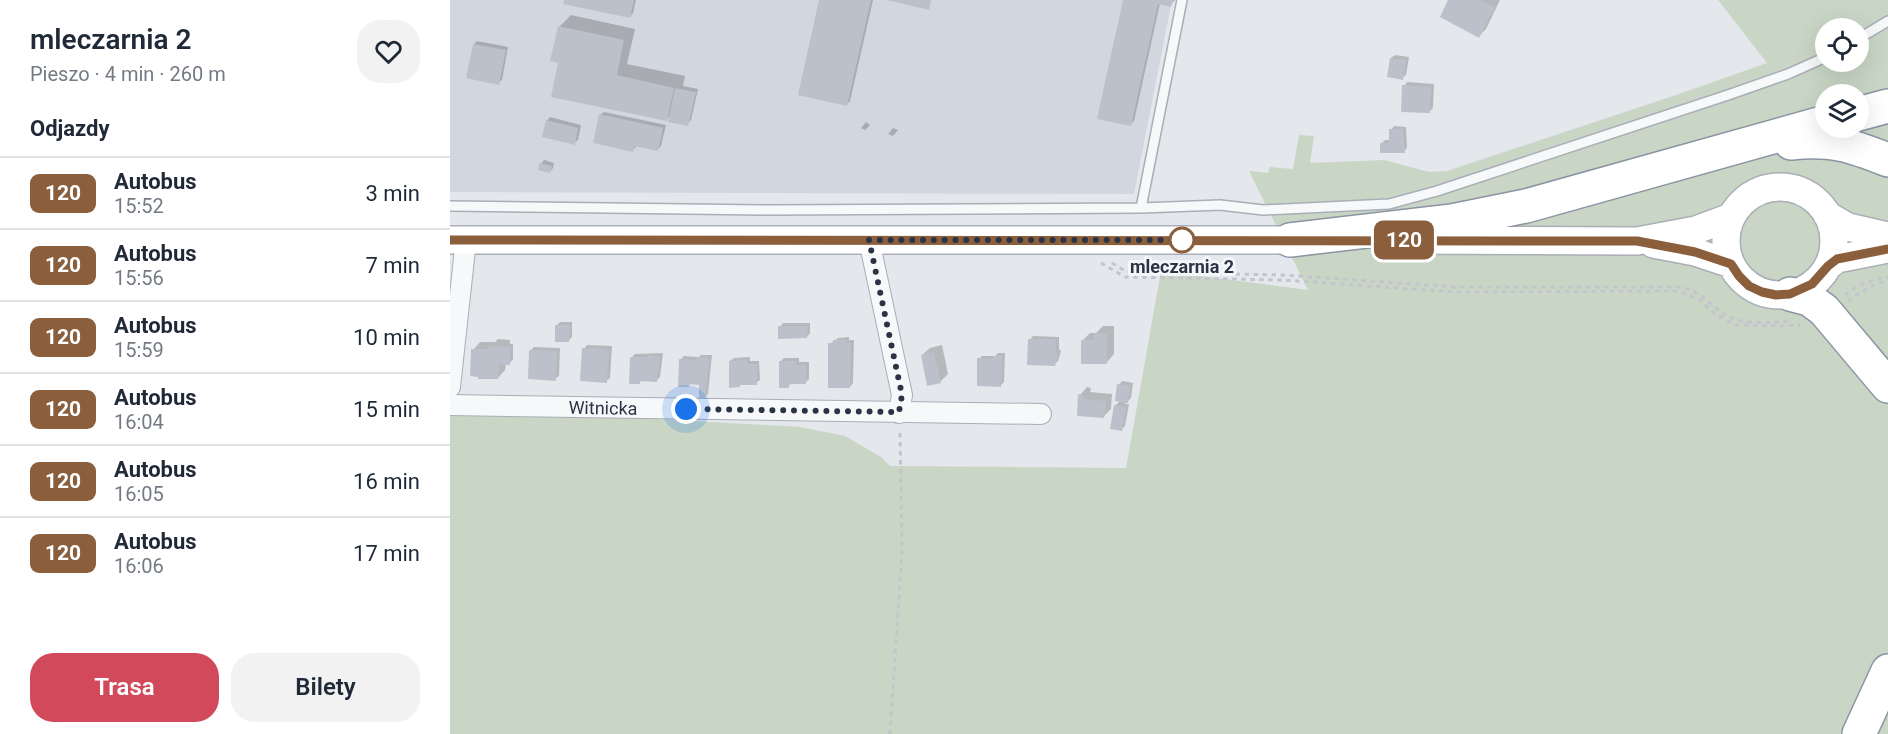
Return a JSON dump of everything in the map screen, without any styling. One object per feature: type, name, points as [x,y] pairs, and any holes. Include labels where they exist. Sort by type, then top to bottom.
[{"type":"highway","points":[[1869,111],[1888,106]]},
{"type":"highway","points":[[1290,240],[1452,221],[1526,206],[1815,125]]},
{"type":"highway","points":[[1726,149],[1815,141],[1844,144],[1888,160]]},
{"type":"highway","points":[[1790,294],[1809,299],[1827,312],[1888,386]]},
{"type":"highway","points":[[1859,734],[1888,671]]},
{"type":"main road","points":[[1828,266],[1833,249],[1833,231],[1827,215],[1818,203],[1806,194],[1778,187],[1764,189],[1751,195],[1731,217],[1726,232],[1726,249],[1731,264],[1749,286],[1776,295],[1790,294],[1812,284],[1837,259],[1888,249]]},
{"type":"main road","points":[[1827,215],[1848,227],[1888,236]]},
{"type":"main road","points":[[458,240],[1637,241],[1696,231],[1731,217]]},
{"type":"main road","points":[[1637,241],[1695,252],[1731,264]]},
{"type":"street","points":[[450,387],[458,240]]},
{"type":"street","points":[[869,240],[902,395],[899,412]]},
{"type":"street","name":"Witnicka","points":[[450,405],[1041,414]]},
{"type":"lane","points":[[1141,208],[1182,0]]},
{"type":"lane","points":[[1869,32],[1888,21]]},
{"type":"lane","points":[[450,206],[769,210],[1220,206],[1263,210],[1389,204],[1437,191],[1728,95],[1815,62]]},
{"type":"path","points":[[1094,258],[1125,277],[1283,280],[1454,292],[1678,291],[1700,300],[1726,321],[1746,326],[1804,325],[1820,321],[1857,286],[1888,277]]},
{"type":"path","points":[[1112,262],[1127,272],[1285,275],[1455,286],[1679,287],[1690,289],[1727,316],[1737,320],[1780,322],[1803,319],[1827,312],[1862,291],[1888,281]]},
{"type":"path","points":[[890,734],[902,550],[899,412]]},
{"type":"shaded area","points":[[450,0],[1172,0],[1134,194],[450,192]]},
{"type":"green space","points":[[1718,0],[1888,0],[1888,734],[450,734],[450,407],[800,427],[845,436],[881,457],[890,466],[1126,468],[1161,271],[1308,290],[1249,171],[1268,173],[1270,167],[1293,169],[1299,135],[1314,136],[1310,163],[1384,160],[1429,172],[1447,171],[1767,63]]},
{"type":"building","points":[[564,0],[634,0],[630,18],[563,4]]},
{"type":"building","points":[[819,0],[871,0],[847,106],[798,95]]},
{"type":"building","points":[[887,0],[931,0],[929,10]]},
{"type":"building","points":[[1123,0],[1173,0],[1171,7],[1158,4],[1131,126],[1097,119]]},
{"type":"building","points":[[1448,0],[1481,0],[1495,7],[1479,38],[1440,17]]},
{"type":"building","points":[[558,26],[624,40],[617,75],[674,88],[667,121],[551,97],[558,63],[550,61]]},
{"type":"building","points":[[473,44],[506,50],[499,85],[466,78]]},
{"type":"building","points":[[1390,58],[1406,60],[1403,80],[1387,77]]},
{"type":"building","points":[[1402,85],[1431,87],[1430,113],[1401,112]]},
{"type":"building","points":[[675,88],[696,92],[688,126],[668,122]]},
{"type":"building","points":[[599,114],[663,128],[658,151],[634,146],[633,152],[593,143]]},
{"type":"building","points":[[546,120],[578,128],[575,145],[542,137]]},
{"type":"building","points":[[1389,129],[1403,129],[1405,153],[1380,153],[1380,143],[1389,143]]},
{"type":"building","points":[[539,163],[552,166],[550,173],[538,170]]},
{"type":"building","points":[[555,325],[570,325],[569,342],[555,342]]},
{"type":"building","points":[[778,326],[808,326],[807,338],[778,339]]},
{"type":"building","points":[[1094,333],[1107,334],[1107,364],[1081,364],[1081,340],[1094,340]]},
{"type":"building","points":[[1028,339],[1056,339],[1058,355],[1055,366],[1027,365]]},
{"type":"building","points":[[833,340],[846,340],[846,343],[851,343],[850,388],[828,388],[828,343],[833,343]]},
{"type":"building","points":[[489,346],[511,347],[510,365],[499,364],[498,379],[478,379],[478,377],[470,376],[471,349],[488,349]]},
{"type":"building","points":[[582,348],[609,349],[607,383],[580,381]]},
{"type":"building","points":[[529,350],[557,351],[556,381],[528,379]]},
{"type":"building","points":[[934,352],[941,383],[927,386],[921,355]]},
{"type":"building","points":[[648,355],[660,356],[657,382],[640,381],[640,384],[629,384],[630,357],[648,357]]},
{"type":"building","points":[[993,356],[1002,356],[1001,387],[977,386],[977,358],[992,359]]},
{"type":"building","points":[[696,357],[709,358],[705,399],[699,399],[699,385],[689,384],[689,387],[678,387],[679,359],[696,360]]},
{"type":"building","points":[[747,360],[747,364],[757,364],[757,385],[740,385],[740,387],[729,388],[729,361]]},
{"type":"building","points":[[779,361],[796,361],[796,365],[806,365],[806,384],[789,384],[789,388],[779,388]]},
{"type":"building","points":[[1117,384],[1130,386],[1128,403],[1115,401]]},
{"type":"building","points":[[1078,394],[1084,395],[1084,399],[1106,401],[1104,418],[1077,416]]},
{"type":"building","points":[[1114,405],[1126,407],[1122,431],[1110,429]]},
{"type":"bus line","name":"120","points":[[450,240],[1637,241],[1695,252],[1731,264],[1749,286],[1776,295],[1802,290],[1812,284],[1837,259],[1888,249]]},
{"type":"place","name":"mleczarnia 2","points":[[1182,240]]},
{"type":"route","points":[[686,409],[899,412],[902,395],[869,240],[1182,240]]}]
